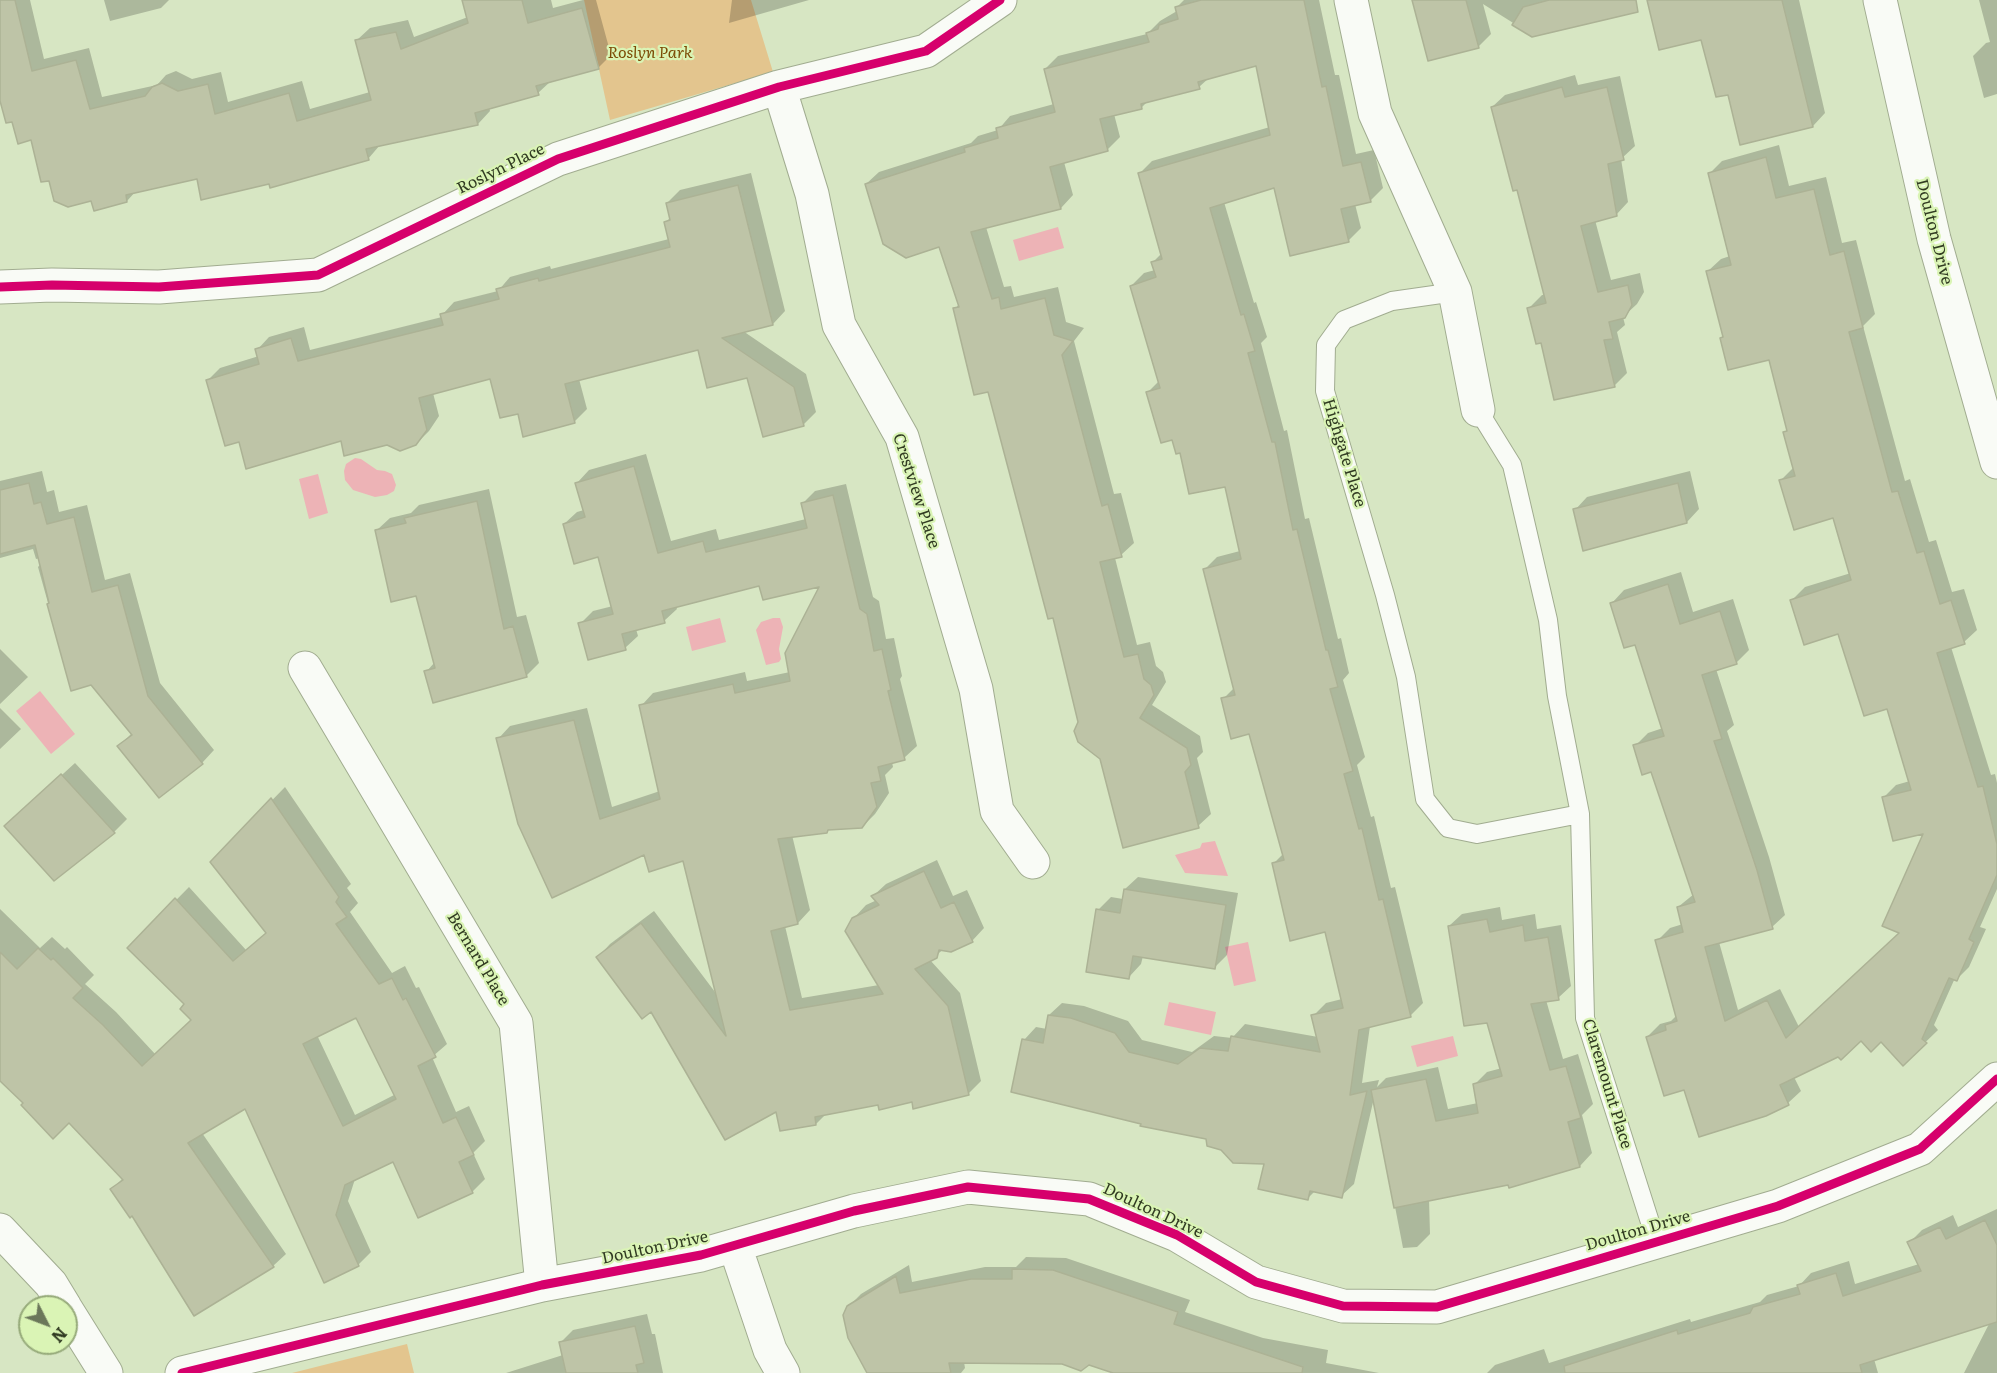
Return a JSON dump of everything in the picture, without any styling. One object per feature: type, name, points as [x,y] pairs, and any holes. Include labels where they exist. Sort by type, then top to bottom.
[{"type":"street","name":"Roslyn Place","points":[[0,287],[52,285],[159,287],[318,275],[558,159],[779,87],[926,51],[1000,0]]},
{"type":"street","points":[[1351,0],[1375,113],[1455,292],[1478,410]]},
{"type":"street","name":"Doulton Drive","points":[[1880,0],[1934,239],[1997,462]]},
{"type":"street","name":"Crestview Place","points":[[779,87],[812,194],[839,325],[902,437],[976,689],[997,812],[1033,862]]},
{"type":"street","name":"Bernard Place","points":[[305,668],[516,1023],[542,1285]]},
{"type":"street","name":"Doulton Drive","points":[[182,1373],[542,1285],[701,1255],[854,1211],[968,1187],[1089,1199],[1177,1235],[1256,1282],[1343,1306],[1437,1307],[1778,1206],[1920,1149],[1997,1079]]},
{"type":"street","points":[[0,1230],[51,1284],[57,1295]]},
{"type":"street","points":[[735,1245],[770,1350],[783,1373]]},
{"type":"street","points":[[78,1329],[106,1373]]},
{"type":"lane","name":"Highgate Place","points":[[1455,292],[1392,301],[1344,320],[1326,345],[1325,391],[1385,595],[1406,677],[1425,799],[1448,828],[1477,834],[1580,814]]},
{"type":"lane","name":"Claremount Place","points":[[1478,410],[1512,465],[1548,620],[1557,696],[1580,814],[1585,1018],[1656,1241]]},
{"type":"green space","name":"Roslyn Park","points":[[584,0],[751,0],[773,72],[610,120]]},
{"type":"green space","points":[[407,1344],[414,1373],[292,1373]]},
{"type":"shaded area","points":[[1058,227],[1064,248],[1019,261],[1013,240]]},
{"type":"shaded area","points":[[355,458],[361,459],[377,470],[392,474],[396,485],[394,491],[375,497],[353,490],[345,480],[344,471],[346,464]]},
{"type":"shaded area","points":[[318,474],[328,513],[309,519],[299,479]]},
{"type":"shaded area","points":[[720,618],[726,642],[692,651],[686,627]]},
{"type":"shaded area","points":[[780,618],[783,627],[779,649],[781,659],[779,662],[766,665],[756,630],[761,622]]},
{"type":"shaded area","points":[[40,691],[75,734],[51,754],[16,711]]},
{"type":"shaded area","points":[[1215,841],[1228,876],[1185,873],[1175,855],[1200,848],[1202,843]]},
{"type":"shaded area","points":[[1248,942],[1256,981],[1234,986],[1225,947]]},
{"type":"shaded area","points":[[1169,1002],[1216,1012],[1211,1035],[1164,1025]]},
{"type":"shaded area","points":[[1453,1036],[1458,1056],[1417,1067],[1411,1046]]},
{"type":"building","points":[[0,0],[15,0],[32,71],[76,60],[90,109],[145,96],[152,87],[162,83],[178,91],[208,84],[215,114],[289,93],[297,121],[371,100],[355,40],[396,32],[401,49],[468,23],[462,0],[522,0],[528,23],[582,8],[599,69],[536,86],[539,95],[475,113],[478,125],[366,149],[369,160],[270,188],[269,184],[201,200],[197,179],[126,195],[127,202],[94,211],[91,201],[68,207],[54,201],[49,181],[41,182],[31,140],[18,144],[12,122],[6,123],[0,101]]},
{"type":"building","points":[[1201,0],[1304,0],[1322,87],[1326,86],[1343,166],[1361,162],[1371,202],[1341,209],[1349,242],[1290,256],[1274,188],[1210,208],[1241,315],[1244,314],[1255,351],[1248,353],[1272,442],[1275,442],[1293,530],[1297,529],[1326,650],[1328,650],[1338,687],[1330,689],[1353,771],[1344,774],[1359,829],[1362,828],[1379,900],[1383,899],[1411,1017],[1359,1030],[1350,1095],[1367,1091],[1342,1198],[1310,1191],[1308,1200],[1258,1189],[1264,1164],[1233,1163],[1221,1150],[1207,1146],[1206,1139],[1140,1126],[1141,1124],[1011,1092],[1022,1039],[1043,1043],[1048,1015],[1071,1018],[1115,1033],[1129,1052],[1178,1064],[1200,1048],[1228,1051],[1231,1036],[1320,1052],[1311,1015],[1343,1008],[1325,932],[1290,941],[1272,863],[1284,860],[1249,734],[1231,739],[1221,698],[1235,695],[1203,569],[1241,559],[1225,487],[1189,494],[1180,453],[1176,454],[1172,440],[1161,443],[1146,392],[1160,388],[1130,286],[1156,277],[1151,262],[1162,259],[1138,173],[1270,135],[1256,66],[1198,82],[1200,89],[1141,104],[1142,109],[1100,119],[1108,151],[1050,167],[1061,209],[971,232],[992,299],[999,297],[1001,309],[1045,298],[1054,335],[1073,341],[1062,355],[1102,506],[1108,504],[1122,557],[1100,562],[1124,657],[1138,654],[1144,679],[1151,685],[1154,695],[1140,718],[1187,748],[1191,765],[1185,772],[1199,828],[1123,848],[1100,759],[1078,742],[1074,731],[1078,722],[1053,618],[1048,619],[988,392],[974,395],[953,308],[959,307],[939,247],[906,258],[883,244],[865,184],[965,152],[964,148],[998,138],[996,128],[1055,112],[1044,69],[1149,42],[1146,33],[1158,29],[1159,25],[1178,19],[1175,7]]},
{"type":"building","points":[[1412,0],[1466,0],[1479,48],[1428,61]]},
{"type":"building","points":[[1549,0],[1636,0],[1638,12],[1532,37],[1512,25],[1523,7]]},
{"type":"building","points":[[1647,0],[1782,0],[1813,127],[1740,145],[1728,95],[1716,97],[1701,40],[1659,50]]},
{"type":"building","points":[[1562,87],[1565,97],[1607,87],[1624,160],[1608,164],[1617,216],[1581,226],[1598,292],[1628,285],[1632,305],[1625,318],[1609,322],[1613,339],[1604,340],[1615,387],[1554,400],[1541,343],[1536,344],[1527,308],[1546,303],[1517,190],[1513,191],[1491,107]]},
{"type":"building","points":[[1766,157],[1776,198],[1814,189],[1830,255],[1844,251],[1863,328],[1849,332],[1892,492],[1898,491],[1917,553],[1924,551],[1940,604],[1951,600],[1965,644],[1937,653],[1978,787],[1983,786],[1997,844],[1997,875],[1969,939],[1974,942],[1957,981],[1949,978],[1922,1039],[1927,1043],[1903,1066],[1881,1042],[1871,1052],[1861,1041],[1841,1060],[1838,1057],[1780,1085],[1789,1105],[1766,1116],[1699,1137],[1684,1090],[1664,1096],[1646,1037],[1666,1030],[1665,1025],[1677,1021],[1655,940],[1683,932],[1677,907],[1695,902],[1651,772],[1642,775],[1633,745],[1664,736],[1635,645],[1624,648],[1610,603],[1668,584],[1680,624],[1720,611],[1737,664],[1702,675],[1722,739],[1714,741],[1757,870],[1773,929],[1705,947],[1725,1021],[1767,1000],[1786,1038],[1899,933],[1882,926],[1923,834],[1893,841],[1882,797],[1911,790],[1887,709],[1864,716],[1838,634],[1804,645],[1790,600],[1851,580],[1833,518],[1794,530],[1779,480],[1795,476],[1783,432],[1787,431],[1769,360],[1728,370],[1720,338],[1723,337],[1706,271],[1731,265],[1708,173]]},
{"type":"building","points":[[738,185],[773,325],[722,338],[794,387],[804,426],[763,437],[747,378],[707,388],[698,350],[565,384],[575,423],[523,437],[518,414],[500,418],[490,379],[419,398],[427,430],[416,445],[400,451],[387,445],[344,456],[341,441],[246,469],[239,442],[225,446],[206,380],[259,364],[255,349],[291,338],[298,361],[443,325],[440,314],[499,299],[496,289],[538,278],[539,281],[670,247],[664,222],[670,220],[666,203]]},
{"type":"building","points":[[634,466],[658,553],[703,541],[706,552],[807,528],[801,503],[833,495],[860,609],[867,614],[874,651],[882,649],[891,690],[888,691],[905,760],[878,767],[881,781],[871,783],[877,807],[862,828],[828,830],[827,833],[778,839],[798,924],[771,931],[790,1010],[883,994],[845,931],[852,918],[879,905],[871,896],[924,871],[941,908],[954,902],[973,942],[951,952],[939,950],[937,958],[915,969],[948,1006],[969,1095],[913,1109],[912,1102],[879,1110],[878,1105],[815,1117],[816,1125],[780,1131],[776,1112],[725,1140],[651,1012],[642,1019],[596,957],[641,923],[726,1036],[683,861],[649,872],[644,855],[552,898],[518,824],[496,738],[574,720],[600,819],[660,799],[639,705],[733,684],[735,693],[790,681],[785,653],[819,587],[763,600],[759,586],[662,611],[665,623],[622,634],[626,650],[588,660],[578,623],[613,614],[598,557],[574,564],[563,524],[585,517],[575,483]]},
{"type":"building","points":[[29,483],[34,504],[41,502],[47,524],[74,517],[92,592],[118,585],[148,696],[203,764],[159,798],[117,746],[132,735],[91,685],[71,691],[47,604],[49,603],[35,545],[0,554],[0,490]]},
{"type":"building","points":[[1678,483],[1687,523],[1583,551],[1573,509]]},
{"type":"building","points":[[477,501],[504,629],[513,626],[527,677],[433,703],[424,671],[435,668],[416,596],[391,602],[375,530],[406,523],[404,518]]},
{"type":"building","points":[[61,774],[115,833],[54,881],[4,826]]},
{"type":"building","points":[[271,798],[339,897],[336,902],[347,917],[336,924],[379,984],[392,978],[403,1000],[406,998],[436,1057],[418,1066],[443,1123],[456,1117],[474,1155],[459,1162],[473,1193],[418,1218],[393,1162],[345,1185],[336,1215],[359,1266],[324,1283],[245,1109],[188,1143],[274,1267],[194,1316],[132,1216],[130,1218],[110,1189],[123,1180],[69,1123],[53,1139],[21,1105],[23,1103],[0,1081],[0,952],[17,969],[38,948],[51,960],[53,958],[83,988],[73,998],[103,1025],[142,1066],[191,1020],[180,1009],[184,1004],[127,948],[175,898],[233,961],[266,933],[210,862]],"holes":[[[356,1018],[396,1099],[343,1126],[303,1044]]]},
{"type":"building","points":[[1124,889],[1226,905],[1215,969],[1133,956],[1129,979],[1086,972],[1096,909],[1120,913]]},
{"type":"building","points":[[1487,919],[1490,932],[1523,925],[1525,941],[1548,937],[1559,1000],[1531,1004],[1550,1070],[1566,1066],[1581,1118],[1568,1122],[1580,1167],[1509,1188],[1508,1185],[1394,1208],[1371,1090],[1426,1079],[1436,1121],[1478,1113],[1473,1084],[1502,1076],[1487,1023],[1464,1026],[1448,926]]},
{"type":"building","points":[[1985,1220],[1997,1245],[1997,1322],[1860,1365],[1862,1373],[1565,1373],[1564,1366],[1677,1330],[1678,1334],[1750,1313],[1753,1307],[1800,1294],[1797,1285],[1836,1273],[1843,1296],[1921,1271],[1907,1242],[1940,1227],[1946,1239]]},
{"type":"building","points":[[1012,1269],[1053,1270],[1178,1312],[1174,1324],[1303,1367],[1302,1373],[1113,1373],[1089,1365],[1081,1371],[1062,1364],[949,1363],[951,1373],[867,1373],[848,1338],[843,1315],[847,1306],[896,1276],[900,1293],[971,1279],[1012,1279]]},
{"type":"building","points":[[635,1326],[644,1363],[636,1365],[638,1373],[566,1373],[559,1342]]},
{"type":"cycle path","points":[[0,287],[52,285],[159,287],[318,275],[558,159],[779,87],[926,51],[1000,0]]},
{"type":"cycle path","points":[[182,1373],[542,1285],[701,1255],[854,1211],[968,1187],[1089,1199],[1177,1235],[1256,1282],[1343,1306],[1437,1307],[1778,1206],[1920,1149],[1997,1079]]}]
